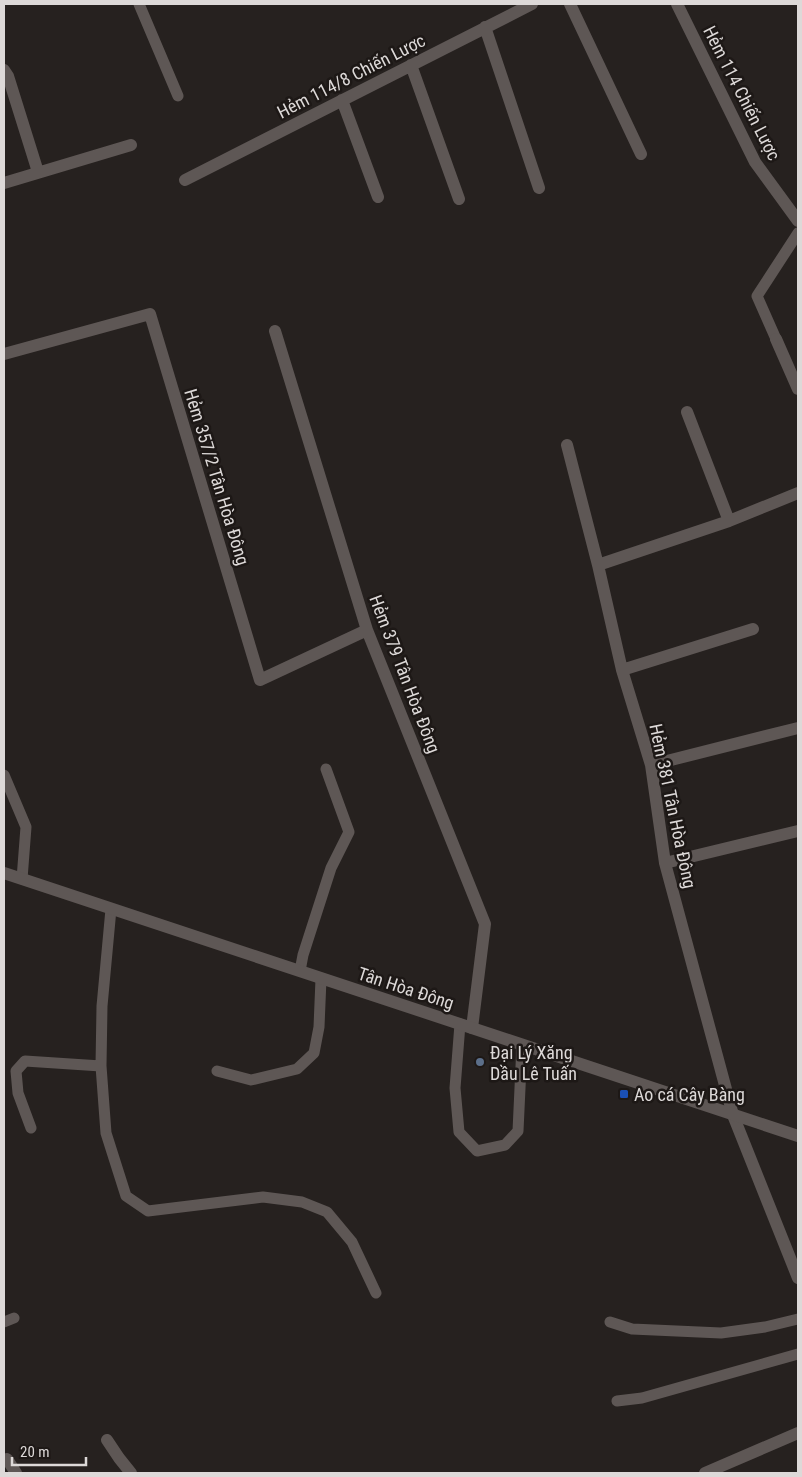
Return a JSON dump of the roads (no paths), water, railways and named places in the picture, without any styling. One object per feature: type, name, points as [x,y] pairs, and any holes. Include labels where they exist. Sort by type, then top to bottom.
[{"type":"street","name":"Hẻm 114/8 Chiến Lược","points":[[185,180],[532,4]]},
{"type":"street","points":[[570,4],[641,154]]},
{"type":"street","name":"Hẻm 114 Chiến Lược","points":[[677,4],[755,162],[798,221]]},
{"type":"street","points":[[485,27],[539,188]]},
{"type":"street","points":[[411,65],[459,199]]},
{"type":"street","points":[[4,70],[8,76],[38,172]]},
{"type":"street","points":[[342,100],[378,197]]},
{"type":"street","points":[[4,183],[131,145]]},
{"type":"street","name":"Hẻm 357/2 Tân Hòa Đông","points":[[4,354],[150,314],[260,680],[367,630]]},
{"type":"street","name":"Hẻm 379 Tân Hòa Đông","points":[[275,331],[367,630],[485,924],[466,1026]]},
{"type":"street","points":[[776,339],[798,389]]},
{"type":"street","points":[[687,412],[729,521]]},
{"type":"street","name":"Hẻm 381 Tân Hòa Đông","points":[[567,445],[598,564],[622,670],[651,765],[665,863],[733,1115],[798,1278]]},
{"type":"street","points":[[598,564],[729,521],[798,493]]},
{"type":"street","points":[[622,670],[753,629]]},
{"type":"street","points":[[651,765],[798,728]]},
{"type":"street","points":[[665,863],[798,831]]},
{"type":"street","name":"Tân Hòa Đông","points":[[4,874],[798,1136]]},
{"type":"street","points":[[706,1473],[798,1433]]},
{"type":"street","points":[[107,1440],[118,1458],[131,1473]]},
{"type":"street","points":[[7,1460],[16,1473]]},
{"type":"lane","points":[[139,4],[178,96]]},
{"type":"lane","points":[[776,339],[757,296],[798,233]]},
{"type":"lane","points":[[300,972],[302,955],[331,868],[349,832],[326,769]]},
{"type":"lane","points":[[4,775],[26,826],[22,880]]},
{"type":"lane","points":[[111,909],[102,1006],[101,1066],[106,1133],[126,1196],[148,1211],[263,1197],[302,1202],[327,1212],[352,1242],[376,1293]]},
{"type":"lane","points":[[217,1071],[251,1080],[297,1069],[314,1053],[319,1027],[322,978]]},
{"type":"lane","points":[[466,1026],[455,1088],[459,1132],[477,1151],[505,1145],[518,1131],[522,1045]]},
{"type":"lane","points":[[31,1128],[18,1093],[16,1071],[25,1061],[101,1066]]},
{"type":"lane","points":[[610,1322],[632,1329],[721,1333],[765,1327],[798,1319]]},
{"type":"lane","points":[[617,1401],[642,1398],[798,1354]]},
{"type":"place","name":"Đại Lý Xăng Dầu Lê Tuấn","points":[[480,1062]]},
{"type":"place","name":"Ao cá Cây Bàng","points":[[624,1094]]}]
